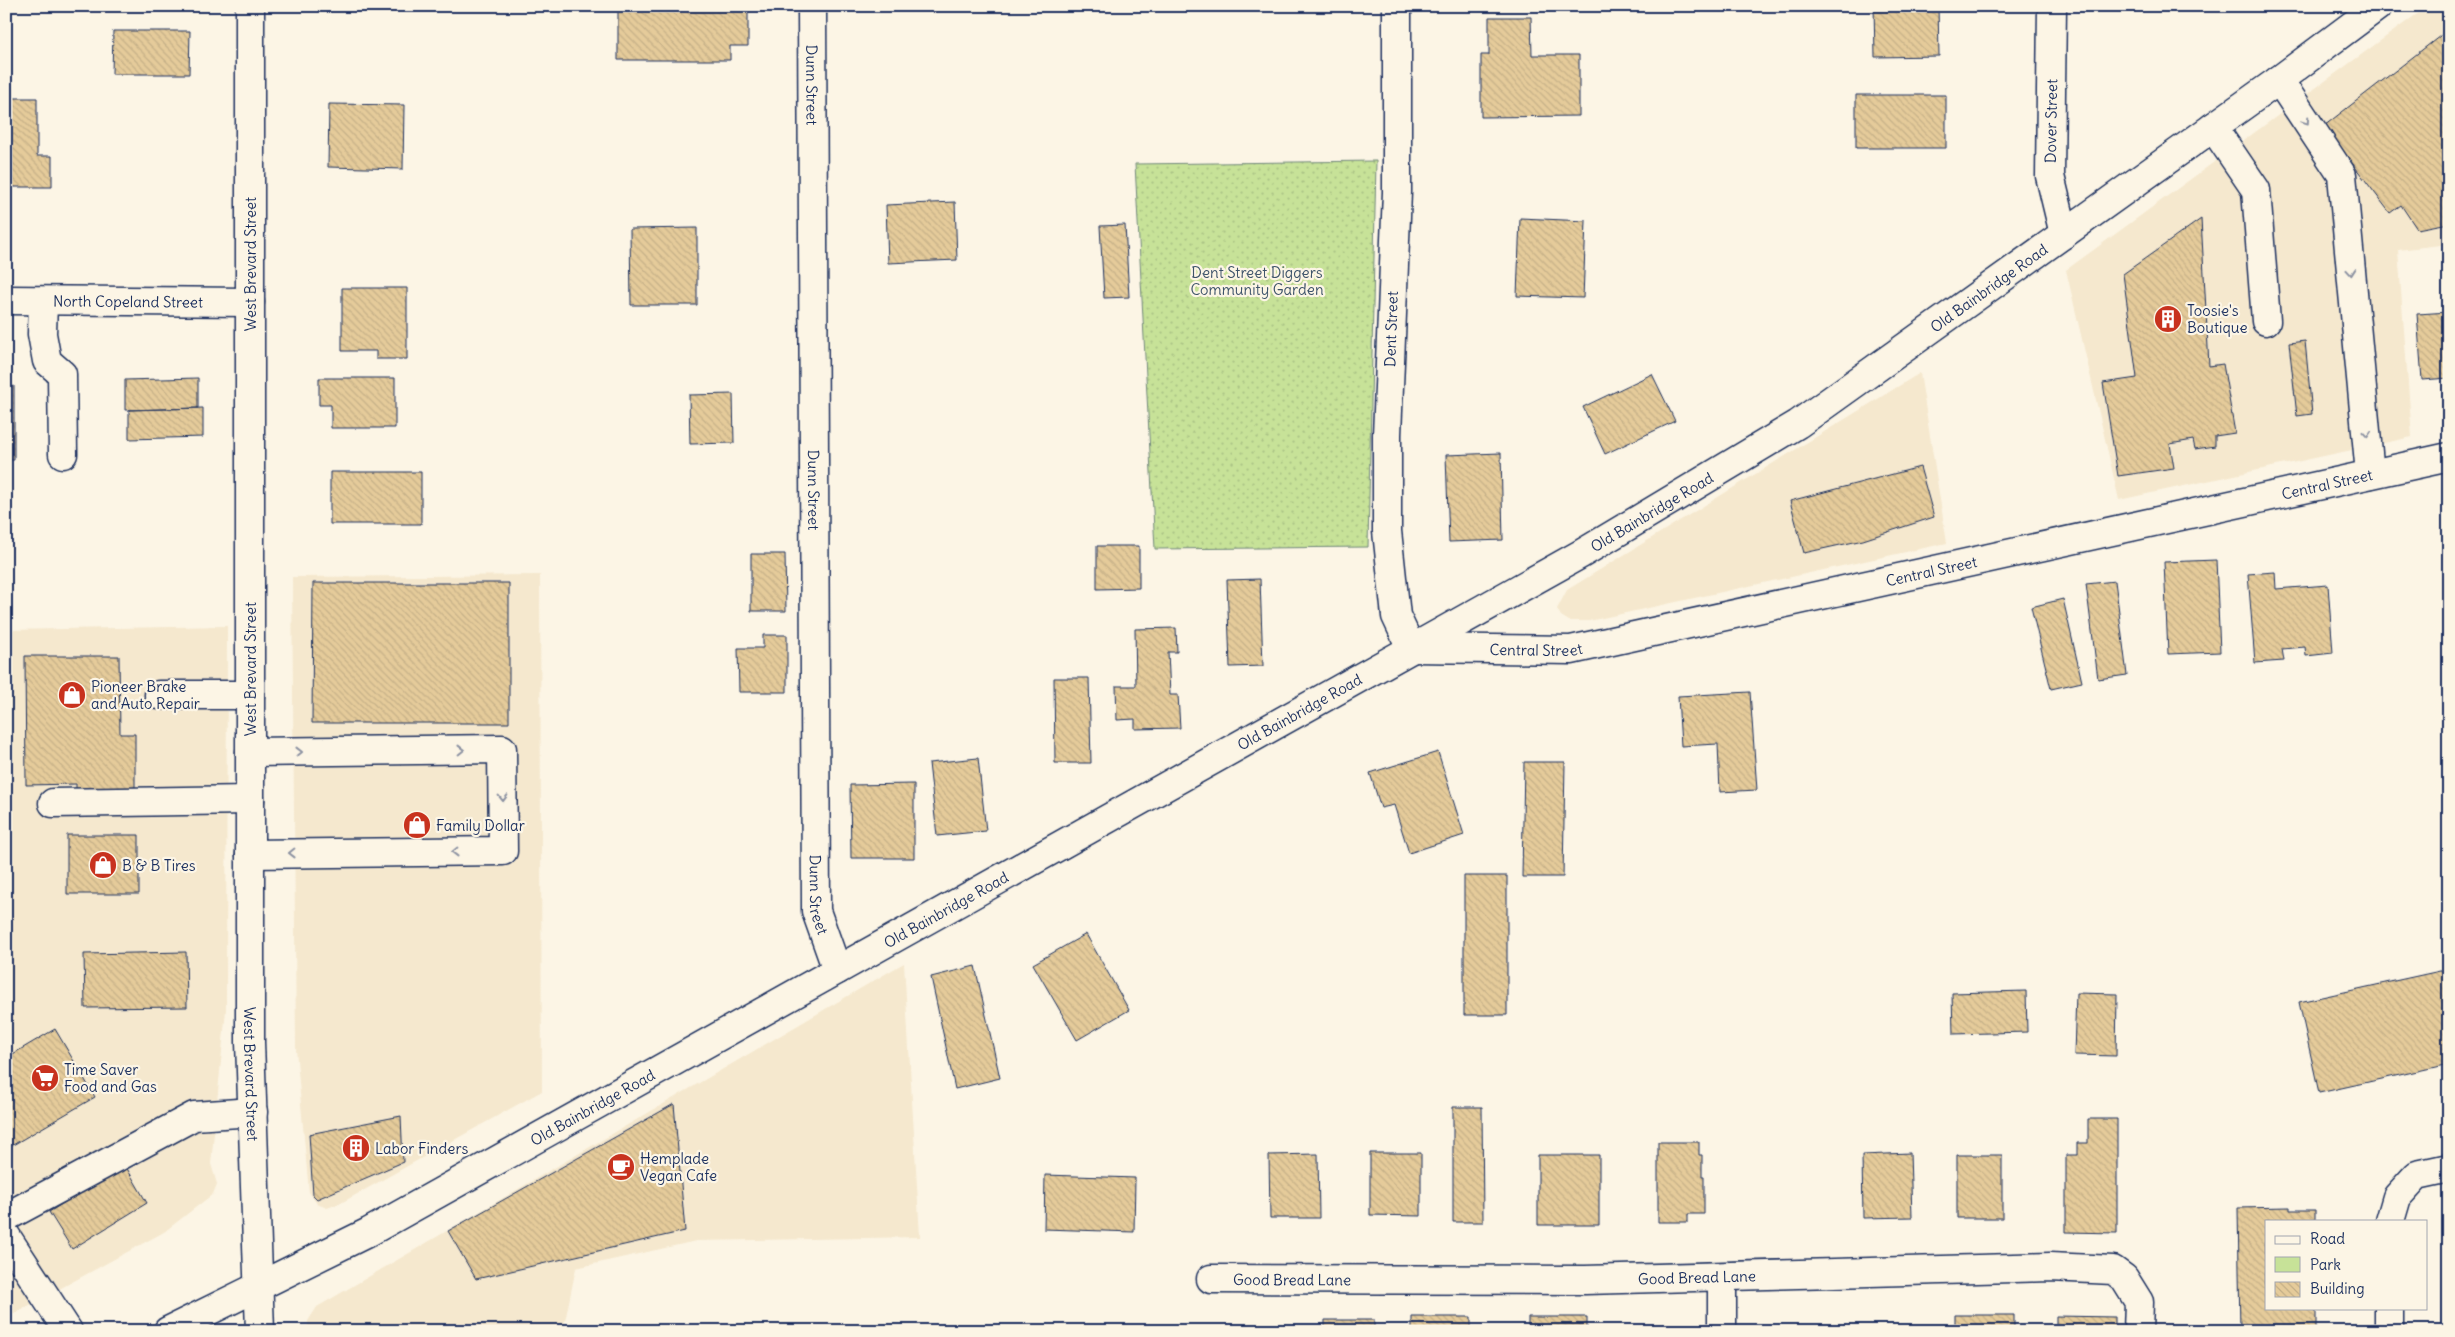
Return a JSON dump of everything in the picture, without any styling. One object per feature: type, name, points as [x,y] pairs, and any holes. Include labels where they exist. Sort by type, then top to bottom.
[{"type":"street","name":"West Brevard Street","points":[[250,6],[250,1042],[260,1284],[260,1331]]},
{"type":"street","name":"Dunn Street","points":[[812,6],[816,911],[837,970]]},
{"type":"street","name":"Dent Street","points":[[1397,6],[1397,192],[1386,434],[1387,530],[1396,616],[1411,648]]},
{"type":"street","name":"Dover Street","points":[[2052,6],[2050,176],[2064,234]]},
{"type":"street","name":"Old Bainbridge Road","points":[[168,1331],[260,1284],[369,1232],[1581,554],[1798,424],[2279,80],[2378,6]]},
{"type":"street","points":[[2279,80],[2342,175],[2370,474]]},
{"type":"street","points":[[2213,127],[2256,190],[2266,321]]},
{"type":"street","name":"North Copeland Street","points":[[6,300],[250,302]]},
{"type":"street","points":[[43,301],[42,334],[47,361],[62,374],[64,454]]},
{"type":"street","name":"Central Street","points":[[1411,648],[1571,650],[2449,457]]},
{"type":"street","points":[[159,695],[250,695]]},
{"type":"street","points":[[250,752],[502,749],[503,851],[250,854]]},
{"type":"street","points":[[53,803],[250,800]]},
{"type":"street","points":[[6,1217],[194,1116],[253,1112]]},
{"type":"street","points":[[2390,1220],[2397,1197],[2417,1175],[2449,1168]]},
{"type":"street","points":[[6,1236],[68,1331]]},
{"type":"street","name":"Good Bread Lane","points":[[1211,1279],[1585,1280],[2050,1267],[2112,1270],[2124,1278],[2139,1302],[2138,1331]]},
{"type":"street","points":[[1722,1276],[1722,1331]]},
{"type":"street","points":[[2389,1310],[2389,1331]]},
{"type":"shaded area","points":[[2428,6],[2449,6],[2449,244],[2398,250],[2412,437],[2119,500],[2066,270]]},
{"type":"shaded area","points":[[1920,373],[1947,543],[1589,621],[1569,621],[1561,616],[1557,609],[1567,590]]},
{"type":"shaded area","points":[[540,575],[542,1091],[341,1203],[327,1208],[317,1204],[309,1192],[296,1049],[292,577]]},
{"type":"shaded area","points":[[227,626],[226,1010],[211,1164],[217,1184],[213,1194],[164,1232],[6,1318],[6,630]]},
{"type":"shaded area","points":[[904,963],[920,1237],[696,1241],[576,1268],[563,1331],[308,1331],[308,1321],[317,1307]]},
{"type":"green space","name":"Dent Street Diggers Community Garden","points":[[1376,161],[1368,547],[1155,549],[1135,164]]},
{"type":"building","points":[[1874,6],[1938,6],[1939,56],[1875,57]]},
{"type":"building","points":[[618,8],[748,8],[748,46],[730,46],[730,60],[618,60]]},
{"type":"building","points":[[1489,17],[1531,17],[1532,55],[1579,55],[1579,116],[1481,117],[1481,55],[1489,55]]},
{"type":"building","points":[[2449,29],[2449,223],[2417,229],[2401,205],[2390,213],[2324,126]]},
{"type":"building","points":[[113,31],[190,31],[189,74],[112,74]]},
{"type":"building","points":[[1856,95],[1946,95],[1946,148],[1856,148]]},
{"type":"building","points":[[6,98],[37,98],[37,156],[52,156],[52,187],[6,187]]},
{"type":"building","points":[[329,104],[404,105],[403,169],[328,167]]},
{"type":"building","points":[[955,202],[957,260],[888,263],[886,205]]},
{"type":"building","points":[[1520,218],[1586,221],[1583,298],[1517,296]]},
{"type":"building","name":"Toosie's Boutique","points":[[2201,219],[2209,366],[2223,364],[2235,433],[2215,436],[2215,446],[2195,449],[2193,440],[2170,444],[2174,468],[2118,476],[2103,383],[2137,378],[2123,274]]},
{"type":"building","points":[[1125,225],[1129,297],[1104,298],[1100,226]]},
{"type":"building","points":[[697,228],[697,305],[631,305],[630,229]]},
{"type":"building","points":[[342,288],[407,288],[407,359],[376,359],[376,351],[342,351]]},
{"type":"building","points":[[2449,312],[2449,378],[2422,380],[2417,314]]},
{"type":"building","points":[[2305,341],[2312,414],[2297,416],[2289,343]]},
{"type":"building","points":[[1652,374],[1675,421],[1605,454],[1583,407]]},
{"type":"building","points":[[198,378],[198,408],[125,410],[125,380]]},
{"type":"building","points":[[319,378],[395,378],[395,428],[331,428],[331,405],[319,405]]},
{"type":"building","points":[[6,386],[14,386],[14,460],[6,460]]},
{"type":"building","points":[[733,394],[734,443],[690,444],[689,395]]},
{"type":"building","points":[[203,408],[203,437],[129,439],[129,410]]},
{"type":"building","points":[[1501,453],[1503,540],[1449,542],[1446,455]]},
{"type":"building","points":[[1920,467],[1934,517],[1863,540],[1804,553],[1790,501]]},
{"type":"building","points":[[330,472],[421,472],[421,524],[330,524]]},
{"type":"building","points":[[1097,546],[1139,546],[1139,588],[1097,589]]},
{"type":"building","points":[[751,554],[785,554],[786,611],[751,611]]},
{"type":"building","points":[[2216,560],[2220,652],[2168,654],[2164,562]]},
{"type":"building","points":[[2275,572],[2276,589],[2328,585],[2333,653],[2306,656],[2305,647],[2282,649],[2284,661],[2255,663],[2248,574]]},
{"type":"building","points":[[1260,579],[1263,666],[1230,667],[1227,580]]},
{"type":"building","points":[[2115,581],[2127,675],[2098,679],[2086,584]]},
{"type":"building","points":[[313,583],[509,583],[509,723],[312,723]]},
{"type":"building","points":[[2063,599],[2082,682],[2051,689],[2031,607]]},
{"type":"building","points":[[1176,628],[1177,652],[1168,652],[1170,695],[1178,695],[1180,728],[1135,729],[1135,719],[1117,720],[1116,686],[1136,686],[1135,629]]},
{"type":"building","points":[[763,635],[787,635],[787,692],[739,692],[738,648],[763,648]]},
{"type":"building","name":"Pioneer Brake and Auto Repair","points":[[25,656],[119,656],[120,734],[135,734],[135,792],[76,792],[76,784],[26,785]]},
{"type":"building","points":[[1054,678],[1089,678],[1091,763],[1055,763]]},
{"type":"building","points":[[1750,692],[1757,790],[1720,792],[1718,744],[1681,746],[1678,696]]},
{"type":"building","points":[[1438,752],[1464,835],[1409,853],[1394,805],[1381,808],[1370,773]]},
{"type":"building","points":[[978,758],[986,831],[937,836],[929,763]]},
{"type":"building","points":[[1524,762],[1565,762],[1563,877],[1522,877]]},
{"type":"building","points":[[914,784],[914,858],[851,858],[850,785]]},
{"type":"building","name":"B & B Tires","points":[[67,835],[139,835],[139,894],[67,894]]},
{"type":"building","points":[[1464,876],[1507,876],[1507,1015],[1464,1015]]},
{"type":"building","points":[[1086,934],[1129,1010],[1077,1040],[1033,964]]},
{"type":"building","points":[[186,952],[187,1007],[85,1008],[84,954]]},
{"type":"building","points":[[975,966],[1000,1078],[955,1089],[931,977]]},
{"type":"building","points":[[2449,969],[2449,1064],[2319,1093],[2299,1002]]},
{"type":"building","points":[[2026,991],[2027,1032],[1953,1034],[1952,993]]},
{"type":"building","points":[[2076,993],[2117,994],[2116,1056],[2074,1055]]},
{"type":"building","name":"Time Saver Food and Gas","points":[[55,1029],[95,1097],[6,1149],[6,1058]]},
{"type":"building","name":"Hemplade Vegan Cafe","points":[[674,1104],[685,1231],[476,1279],[448,1231]]},
{"type":"building","points":[[1453,1107],[1482,1107],[1483,1222],[1453,1222]]},
{"type":"building","name":"Labor Finders","points":[[401,1116],[403,1162],[317,1199],[313,1195],[309,1134]]},
{"type":"building","points":[[2088,1119],[2117,1119],[2117,1233],[2066,1232],[2066,1155],[2077,1155],[2077,1143],[2088,1143]]},
{"type":"building","points":[[1658,1142],[1699,1142],[1699,1155],[1702,1155],[1702,1176],[1704,1176],[1704,1214],[1688,1214],[1688,1222],[1658,1222]]},
{"type":"building","points":[[1370,1153],[1421,1153],[1421,1216],[1370,1215]]},
{"type":"building","points":[[1910,1153],[1912,1217],[1863,1218],[1862,1155]]},
{"type":"building","points":[[1318,1154],[1319,1218],[1270,1218],[1269,1155]]},
{"type":"building","points":[[1538,1155],[1599,1155],[1599,1225],[1538,1225]]},
{"type":"building","points":[[1957,1155],[2002,1155],[2002,1218],[1957,1218]]},
{"type":"building","points":[[125,1165],[147,1203],[72,1249],[49,1212]]},
{"type":"building","points":[[1045,1175],[1135,1178],[1134,1232],[1044,1229]]},
{"type":"building","points":[[2290,1207],[2290,1210],[2315,1210],[2315,1220],[2265,1220],[2265,1310],[2316,1310],[2316,1331],[2240,1331],[2238,1208]]},
{"type":"building","points":[[1955,1315],[2014,1315],[2014,1331],[1955,1331]]},
{"type":"building","points":[[2056,1316],[2115,1317],[2115,1331],[2056,1331]]},
{"type":"building","points":[[1412,1317],[1471,1317],[1471,1331],[1412,1331]]},
{"type":"building","points":[[1528,1317],[1587,1317],[1587,1331],[1528,1331]]},
{"type":"building","points":[[1325,1320],[1374,1320],[1374,1331],[1325,1331]]},
{"type":"building","points":[[1149,1327],[1149,1331],[1092,1331],[1092,1328]]},
{"type":"building","points":[[1861,1329],[1914,1329],[1914,1331],[1861,1331]]},
{"type":"place","name":"Toosie's Boutique","points":[[2168,319]]},
{"type":"place","name":"Pioneer Brake and Auto Repair","points":[[72,695]]},
{"type":"place","name":"Family Dollar","points":[[417,825]]},
{"type":"place","name":"B & B Tires","points":[[103,865]]},
{"type":"place","name":"Time Saver Food and Gas","points":[[45,1078]]},
{"type":"place","name":"Labor Finders","points":[[356,1148]]},
{"type":"place","name":"Hemplade Vegan Cafe","points":[[621,1167]]}]
